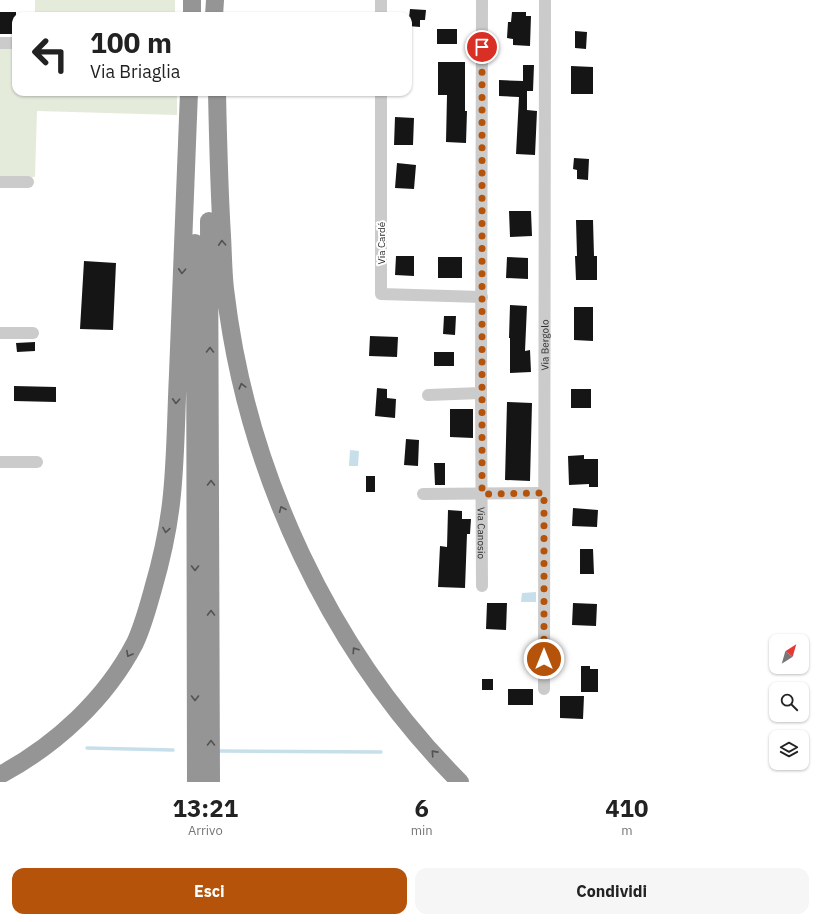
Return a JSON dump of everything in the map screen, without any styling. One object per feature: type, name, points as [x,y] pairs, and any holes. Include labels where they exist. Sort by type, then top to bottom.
[{"type":"highway","points":[[193,0],[193,12]]},
{"type":"highway","points":[[215,12],[216,0]]},
{"type":"highway","points":[[0,775],[30,758],[48,744],[70,726],[99,696],[125,660],[136,641],[143,624],[159,569],[172,494],[189,96]]},
{"type":"highway","points":[[195,96],[211,782]]},
{"type":"highway","points":[[196,782],[211,96]]},
{"type":"highway","points":[[218,96],[219,179],[225,288],[238,372],[257,442],[282,511],[308,570],[334,618],[386,696],[424,743],[460,782]]},
{"type":"street","points":[[381,0],[381,12]]},
{"type":"street","name":"Via Canosio","points":[[482,0],[482,586]]},
{"type":"street","name":"Via Bergolo","points":[[544,689],[545,0]]},
{"type":"street","points":[[0,43],[12,43]]},
{"type":"street","name":"Via Cardé","points":[[381,96],[381,294],[482,297]]},
{"type":"street","points":[[0,182],[28,182]]},
{"type":"street","points":[[0,333],[33,333]]},
{"type":"street","points":[[428,395],[481,393]]},
{"type":"street","points":[[0,462],[37,462]]},
{"type":"street","points":[[423,494],[544,493]]},
{"type":"green space","points":[[35,0],[175,0],[175,12],[35,12]]},
{"type":"green space","points":[[0,47],[12,47],[12,96],[177,96],[177,115],[37,111],[35,177],[0,176]]},
{"type":"water","points":[[350,450],[359,451],[358,466],[349,466]]},
{"type":"water","points":[[536,592],[536,602],[521,602],[522,593]]},
{"type":"building","points":[[410,9],[426,10],[425,20],[420,20],[420,27],[412,26],[412,12],[410,12]]},
{"type":"building","points":[[0,12],[12,12],[12,34],[0,34]]},
{"type":"building","points":[[512,12],[526,12],[526,16],[531,16],[530,46],[513,45],[513,39],[507,38],[508,22],[511,22]]},
{"type":"building","points":[[437,29],[457,29],[457,44],[437,44]]},
{"type":"building","points":[[575,31],[587,32],[586,49],[575,48]]},
{"type":"building","points":[[438,62],[465,62],[465,111],[467,111],[466,143],[446,142],[447,95],[438,95]]},
{"type":"building","points":[[523,65],[534,65],[533,91],[527,91],[527,110],[537,111],[535,155],[516,154],[519,97],[499,96],[499,80],[523,81]]},
{"type":"building","points":[[571,66],[593,67],[593,94],[571,94]]},
{"type":"building","points":[[395,117],[414,118],[413,145],[394,145]]},
{"type":"building","points":[[574,158],[589,159],[588,180],[577,179],[577,170],[573,169]]},
{"type":"building","points":[[397,163],[416,165],[414,189],[395,188]]},
{"type":"building","points":[[509,211],[531,211],[532,236],[510,237]]},
{"type":"building","points":[[576,220],[593,220],[594,256],[597,256],[597,280],[576,280]]},
{"type":"building","points":[[396,256],[414,256],[414,276],[395,275]]},
{"type":"building","points":[[438,257],[462,257],[462,278],[438,278]]},
{"type":"building","points":[[507,257],[528,258],[528,279],[506,278]]},
{"type":"building","points":[[84,261],[116,263],[113,330],[80,329]]},
{"type":"building","points":[[510,305],[527,306],[525,351],[530,350],[531,372],[510,373]]},
{"type":"building","points":[[574,307],[593,307],[593,341],[574,340]]},
{"type":"building","points":[[444,316],[456,316],[455,335],[443,334]]},
{"type":"building","points":[[370,336],[398,337],[397,357],[369,356]]},
{"type":"building","points":[[35,342],[35,351],[17,352],[16,343]]},
{"type":"building","points":[[434,352],[454,352],[454,366],[434,366]]},
{"type":"building","points":[[14,386],[56,387],[56,402],[14,401]]},
{"type":"building","points":[[377,388],[387,389],[387,398],[396,399],[395,418],[375,416]]},
{"type":"building","points":[[571,389],[591,389],[591,408],[571,408]]},
{"type":"building","points":[[507,402],[532,403],[530,481],[505,480]]},
{"type":"building","points":[[450,409],[473,409],[473,438],[450,437]]},
{"type":"building","points":[[406,439],[419,440],[418,466],[404,465]]},
{"type":"building","points":[[584,455],[584,459],[598,459],[598,487],[589,487],[589,484],[569,485],[568,456]]},
{"type":"building","points":[[434,463],[445,463],[445,485],[435,485]]},
{"type":"building","points":[[366,476],[375,476],[375,492],[366,492]]},
{"type":"building","points":[[573,508],[598,510],[597,527],[572,526]]},
{"type":"building","points":[[448,510],[462,511],[462,519],[471,519],[470,534],[467,534],[465,588],[438,587],[440,546],[447,547]]},
{"type":"building","points":[[580,549],[593,549],[594,574],[580,574]]},
{"type":"building","points":[[487,603],[507,603],[506,630],[486,629]]},
{"type":"building","points":[[573,603],[597,604],[596,626],[572,625]]},
{"type":"building","points":[[581,666],[590,666],[590,669],[598,669],[598,692],[581,692]]},
{"type":"building","points":[[482,679],[493,679],[493,690],[482,690]]},
{"type":"building","points":[[508,689],[533,689],[533,705],[508,705]]},
{"type":"building","points":[[560,696],[584,696],[583,719],[560,718]]},
{"type":"waterway","points":[[87,748],[173,750]]},
{"type":"waterway","points":[[220,751],[381,752]]},
{"type":"route","points":[[482,47],[482,494],[544,493],[544,659]]}]
